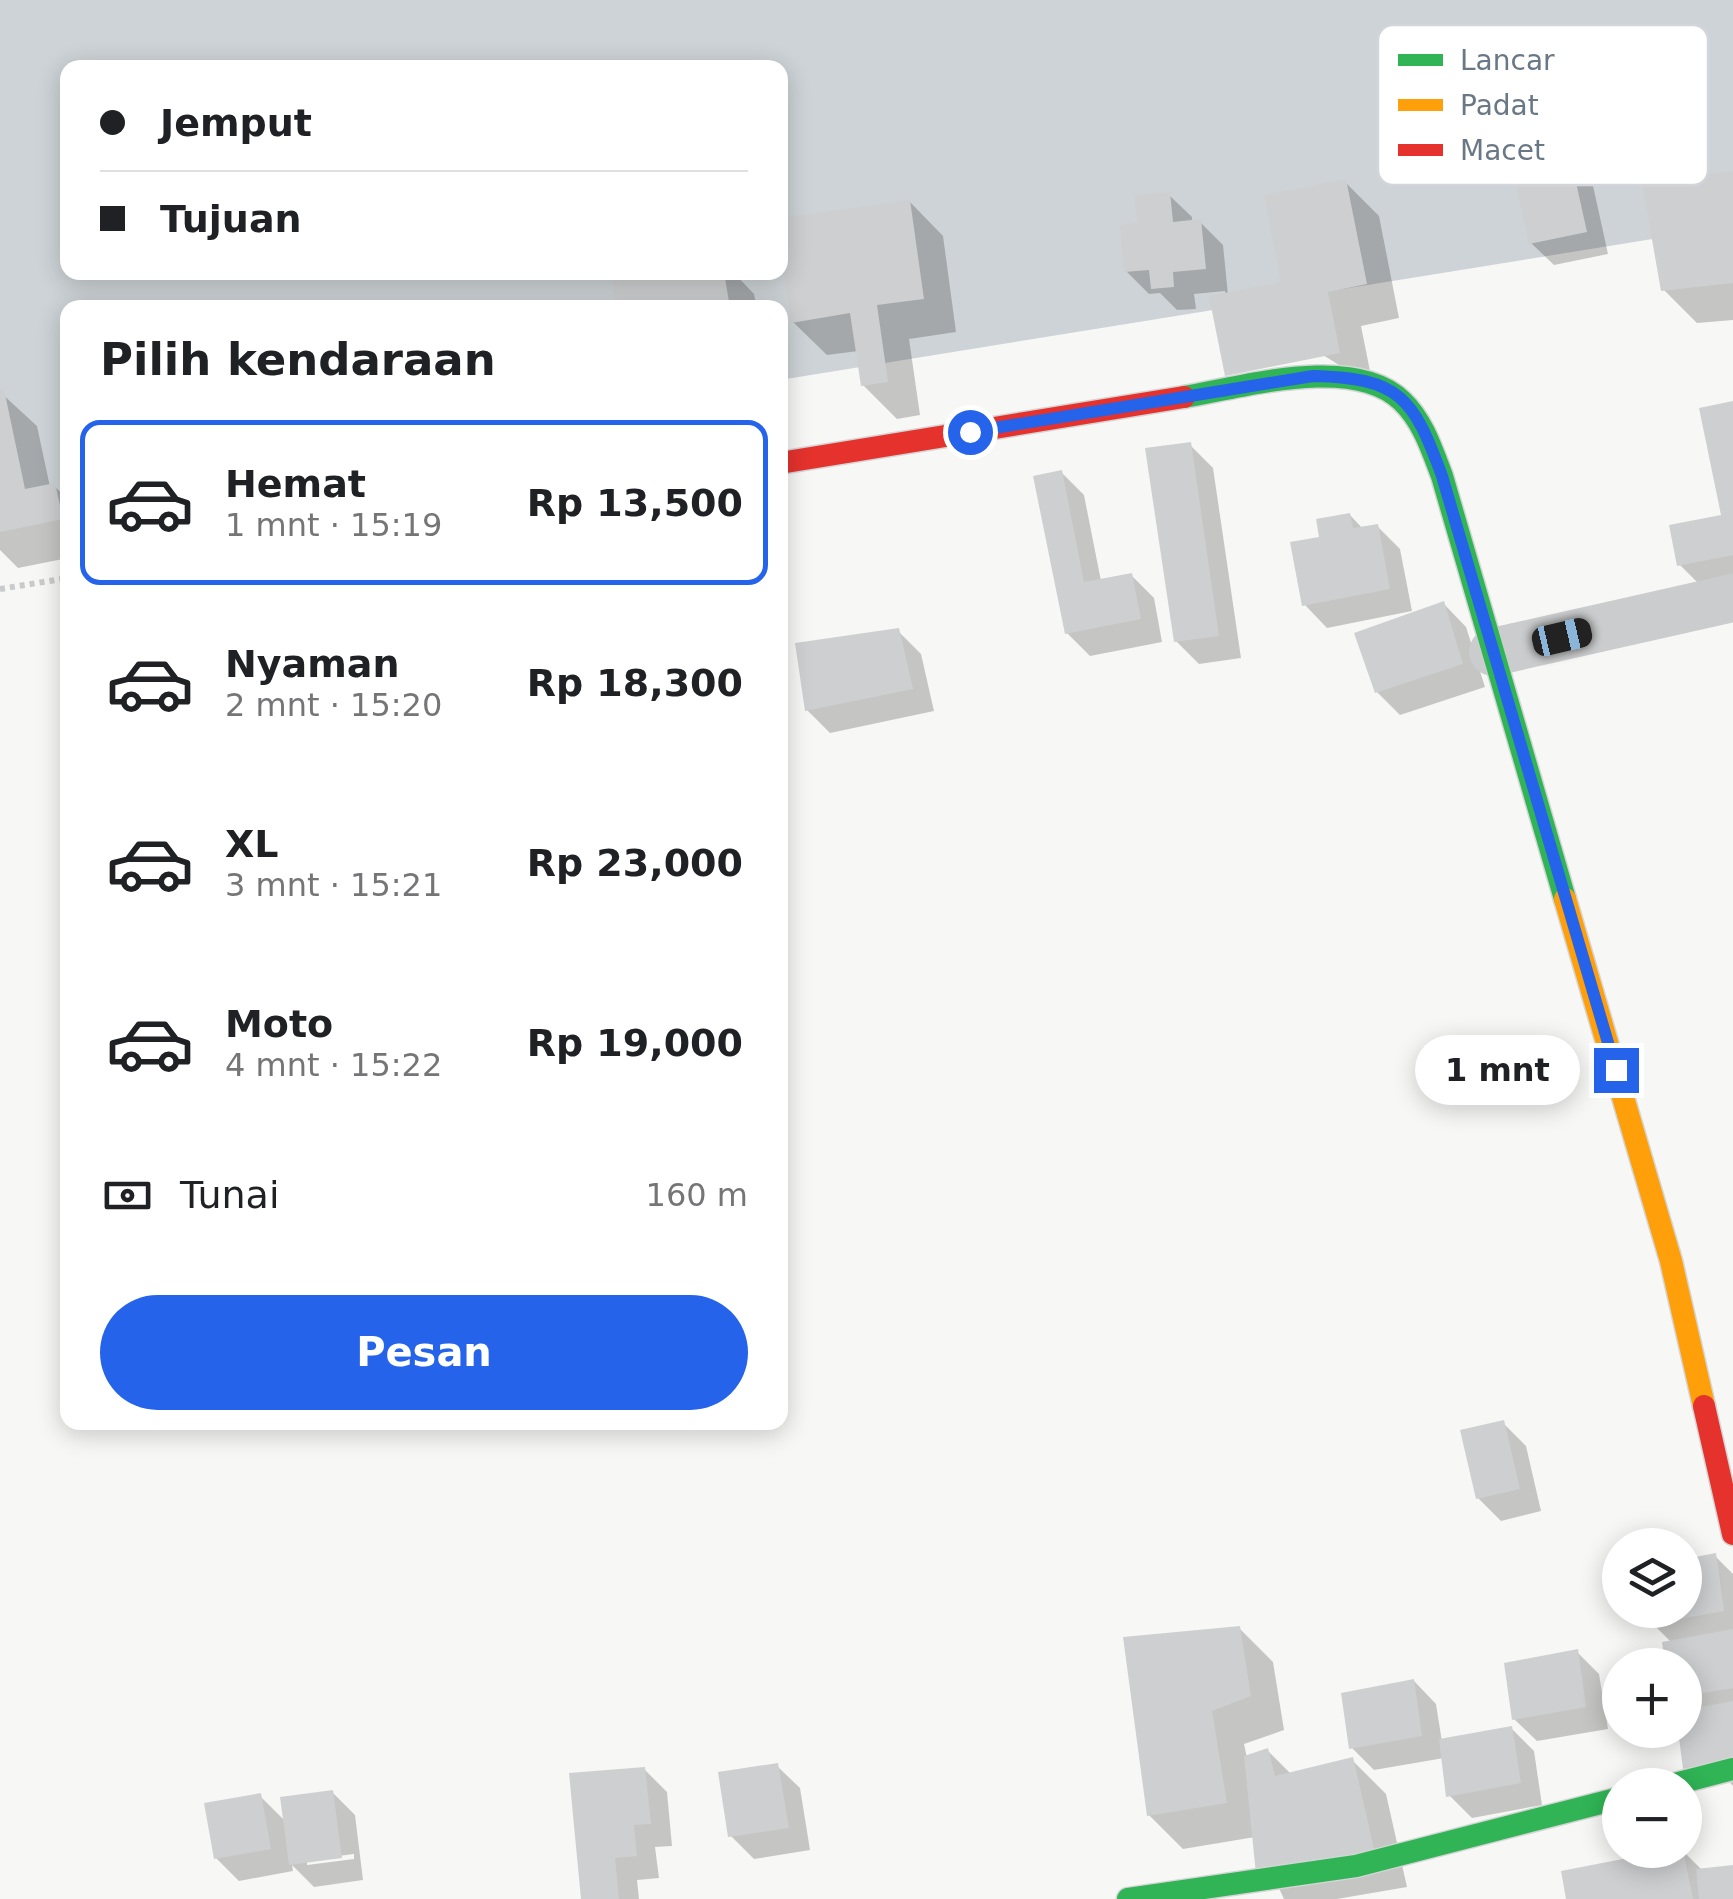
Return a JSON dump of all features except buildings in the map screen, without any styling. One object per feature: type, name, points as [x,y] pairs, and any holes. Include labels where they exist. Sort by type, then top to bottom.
[{"type":"street","points":[[788,462],[1313,376],[1357,377],[1397,393],[1424,429],[1442,476],[1671,1261],[1733,1534]]},
{"type":"street","points":[[1493,652],[1733,598]]},
{"type":"street","points":[[1702,1777],[1733,1769]]},
{"type":"street","points":[[1128,1899],[1356,1866],[1602,1803]]},
{"type":"path","points":[[0,589],[60,579]]},
{"type":"shaded area","points":[[0,0],[1733,0],[1733,226],[788,379],[788,300],[60,300],[60,506],[0,519]]},
{"type":"traffic: fast","points":[[1184,397],[1266,381],[1327,376],[1381,387],[1402,401],[1416,418],[1442,476],[1565,899]]},
{"type":"traffic: fast","points":[[1702,1777],[1733,1769]]},
{"type":"traffic: fast","points":[[1128,1899],[1356,1866],[1602,1803]]},
{"type":"traffic: slow","points":[[1565,899],[1671,1261],[1704,1406]]},
{"type":"traffic: jam","points":[[788,462],[1184,397]]},
{"type":"traffic: jam","points":[[1704,1406],[1733,1534]]},
{"type":"route","points":[[970,432],[1313,376],[1357,377],[1397,393],[1424,429],[1442,476],[1616,1070]]}]
